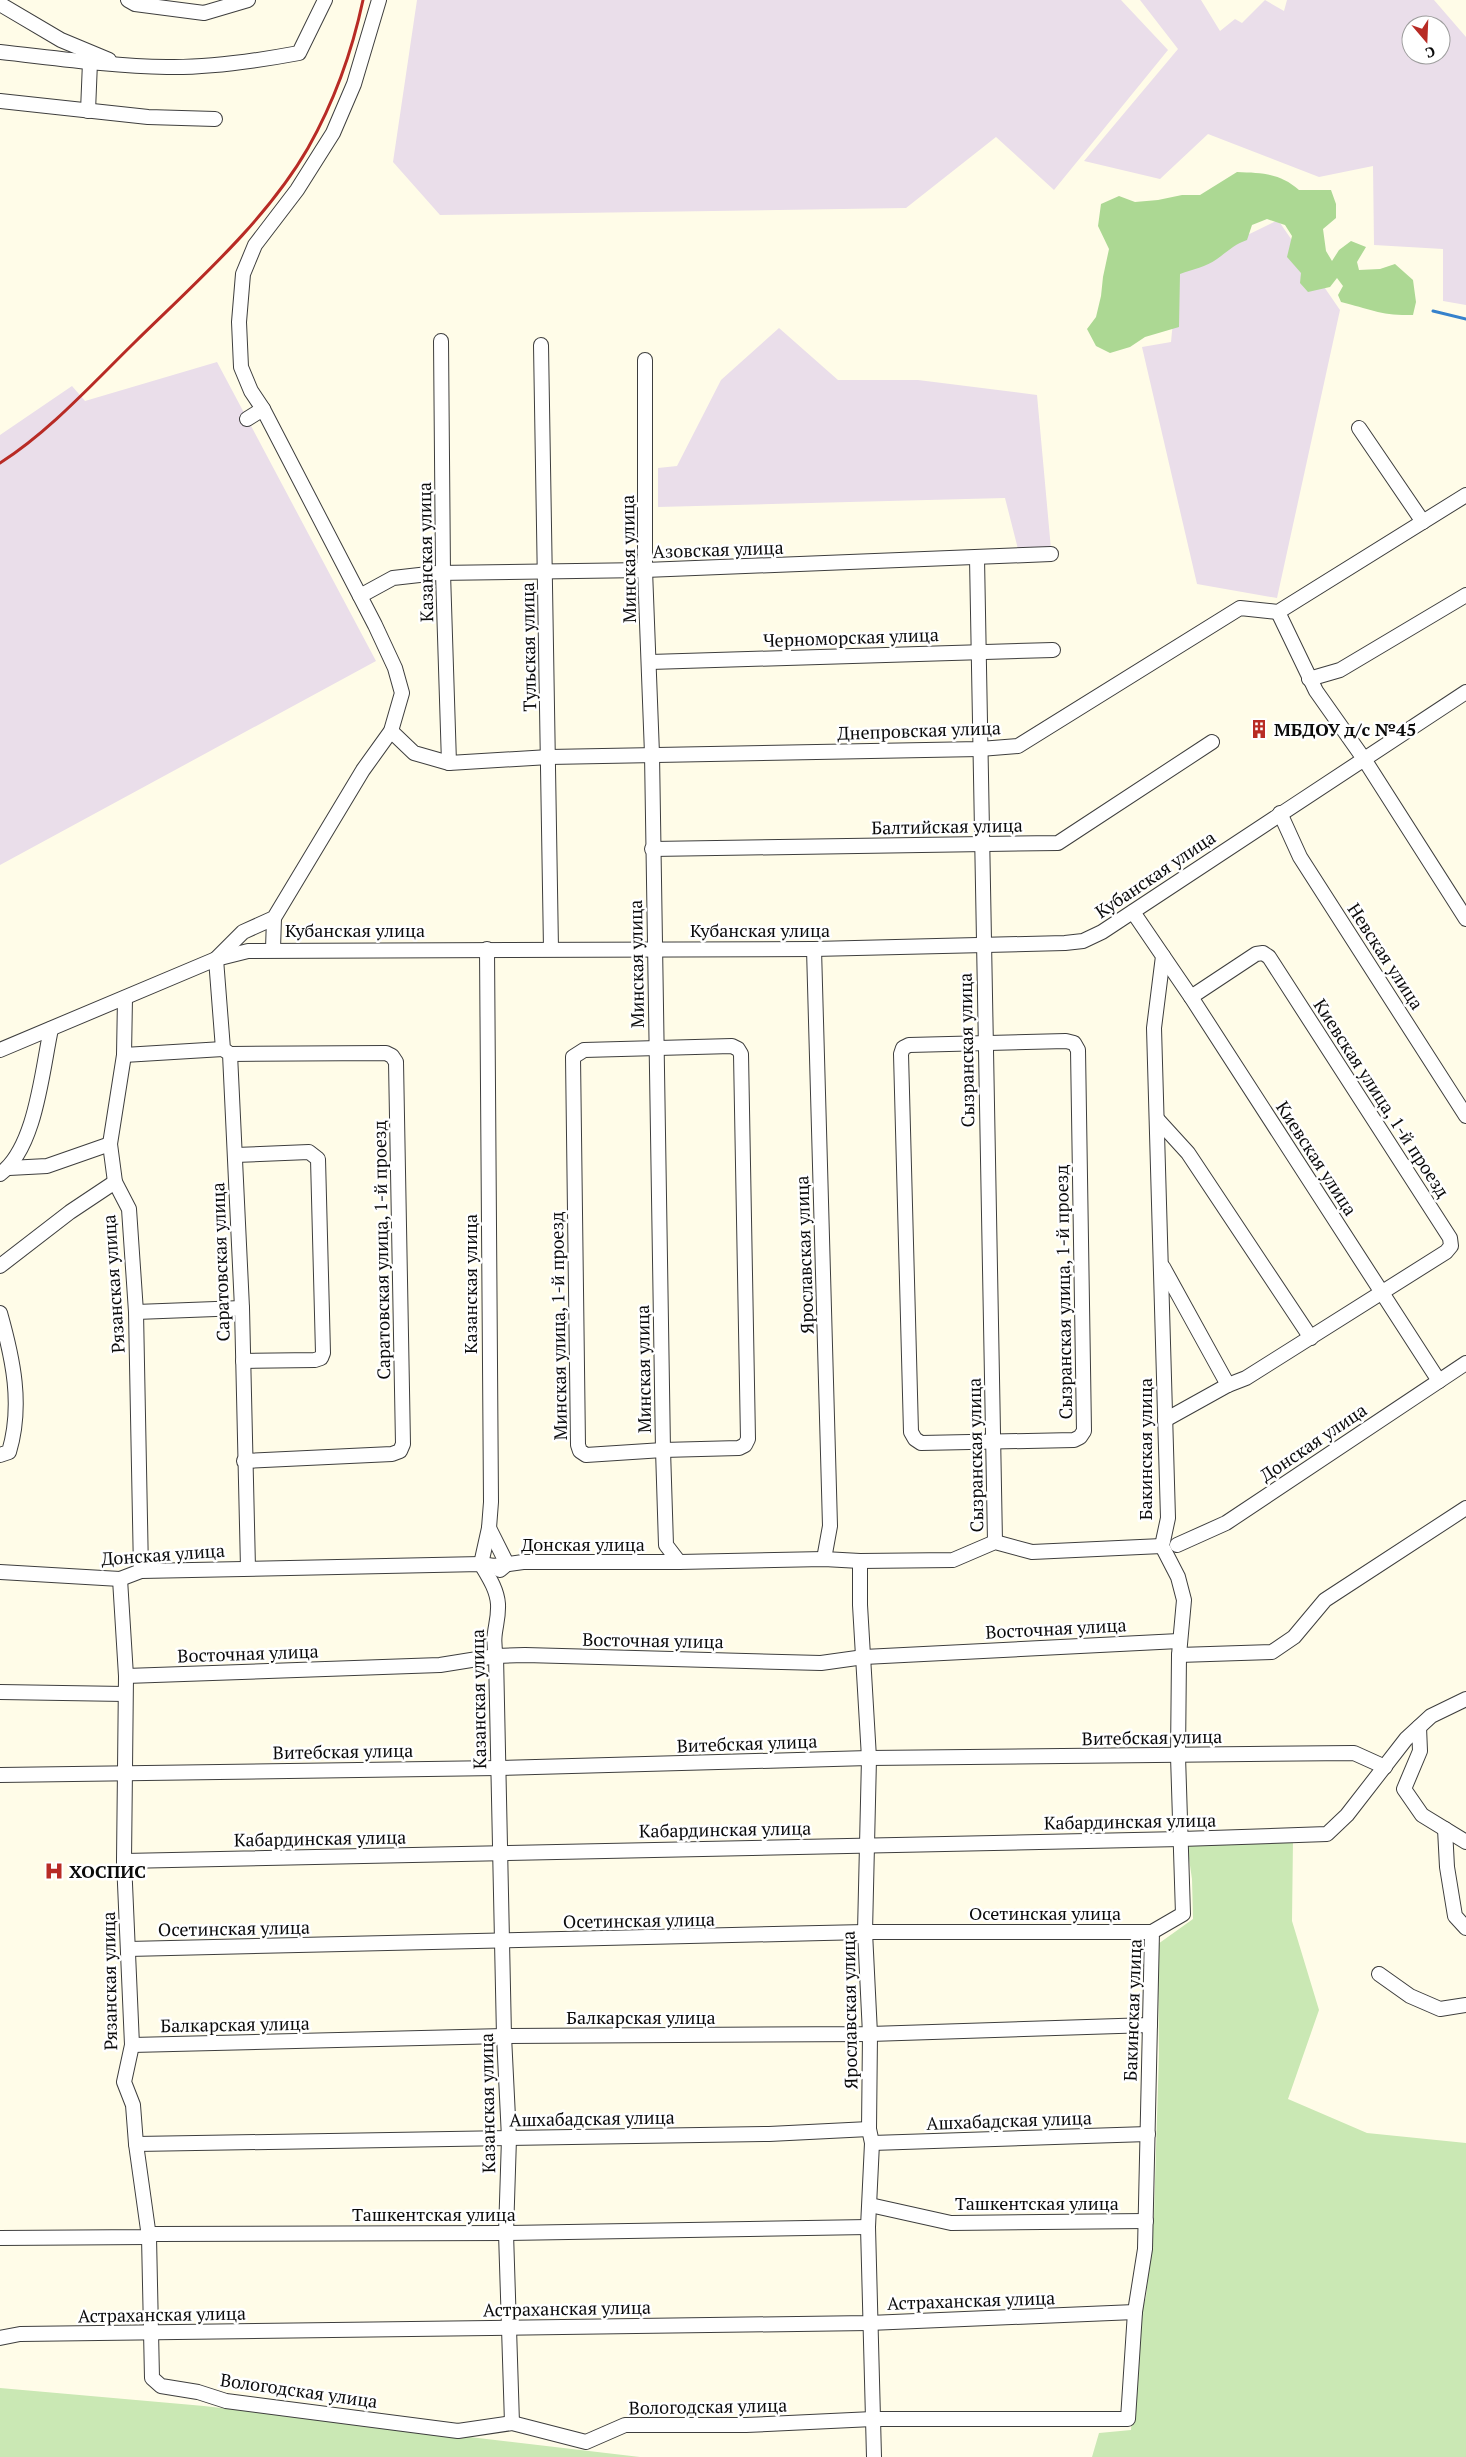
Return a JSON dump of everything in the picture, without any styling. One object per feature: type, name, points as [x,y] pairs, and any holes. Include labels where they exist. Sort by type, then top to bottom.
[{"type":"street","points":[[128,0],[135,4],[204,13],[248,0]]},
{"type":"street","points":[[0,52],[90,62],[168,67],[246,63],[299,53],[325,0]]},
{"type":"street","points":[[273,949],[274,918],[363,770],[390,731],[402,693],[396,668],[263,409],[251,391],[241,367],[239,322],[243,274],[255,245],[297,190],[334,133],[354,84],[379,0]]},
{"type":"street","points":[[0,4],[61,40],[119,64]]},
{"type":"street","points":[[88,111],[90,62]]},
{"type":"street","points":[[0,101],[148,117],[215,119]]},
{"type":"street","name":"Казанская улица","points":[[441,341],[443,573],[449,763]]},
{"type":"street","name":"Тульская улица","points":[[542,345],[551,949]]},
{"type":"street","name":"Минская улица","points":[[645,360],[645,570],[652,754],[652,849],[663,1450],[666,1545],[679,1562]]},
{"type":"street","points":[[247,419],[263,409]]},
{"type":"street","points":[[1359,428],[1423,522]]},
{"type":"street","points":[[1466,495],[1278,612],[1309,679],[1364,759],[1466,919]]},
{"type":"street","name":"Азовская улица","points":[[360,596],[393,578],[443,573],[645,570],[1051,554]]},
{"type":"street","name":"Сызранская улица","points":[[977,558],[995,1542]]},
{"type":"street","points":[[1309,679],[1340,670],[1466,595]]},
{"type":"street","name":"Днепровская улица","points":[[390,731],[414,753],[449,763],[549,756],[980,749],[1018,746],[1240,608],[1278,612]]},
{"type":"street","name":"Черноморская улица","points":[[650,662],[1053,650]]},
{"type":"street","name":"Кубанская улица","points":[[0,1050],[216,959],[248,951],[273,949],[814,949],[1083,941],[1102,932],[1133,912],[1280,813],[1466,692]]},
{"type":"street","name":"Балтийская улица","points":[[652,849],[1058,843],[1212,742]]},
{"type":"street","name":"Невская улица","points":[[1280,813],[1300,857],[1466,1116]]},
{"type":"street","points":[[1133,912],[1162,956]]},
{"type":"street","points":[[216,959],[243,932],[274,918]]},
{"type":"street","name":"Казанская улица","points":[[487,949],[491,1502],[489,1528],[481,1564],[495,1589],[498,1602],[493,1630],[496,1656],[502,1852],[504,2036],[509,2138],[506,2233],[512,2423]]},
{"type":"street","name":"Ярославская улица","points":[[814,949],[830,1526],[824,1559]]},
{"type":"street","name":"Киевская улица, 1-й проезд","points":[[1165,1420],[1228,1385],[1246,1378],[1383,1293],[1446,1252],[1451,1246],[1450,1238],[1269,956],[1263,953],[1256,954],[1191,997]]},
{"type":"street","name":"Киевская улица","points":[[1162,956],[1191,997],[1439,1381]]},
{"type":"street","name":"Бакинская улица","points":[[1128,2419],[1135,2312],[1145,2249],[1152,1932],[1183,1914],[1178,1756],[1178,1655],[1184,1600],[1178,1577],[1165,1551],[1168,1518],[1154,1028],[1162,956]]},
{"type":"street","name":"Саратовская улица","points":[[216,959],[235,1155],[242,1308],[244,1461],[248,1568]]},
{"type":"street","name":"Рязанская улица","points":[[125,998],[124,1056],[110,1144],[115,1182],[129,1209],[136,1312],[141,1571]]},
{"type":"street","points":[[4,1171],[27,1134],[38,1097],[51,1029]]},
{"type":"street","name":"Сызранская улица, 1-й проезд","points":[[1066,1041],[1074,1043],[1078,1050],[1084,1431],[1080,1437],[1074,1440],[994,1442],[922,1443],[914,1439],[911,1432],[901,1054],[903,1048],[908,1045],[1066,1041]]},
{"type":"street","name":"Минская улица, 1-й проезд","points":[[732,1046],[738,1049],[741,1054],[748,1439],[745,1445],[739,1448],[663,1450],[586,1455],[580,1451],[578,1445],[573,1057],[584,1050],[732,1046]]},
{"type":"street","points":[[124,1056],[226,1052]]},
{"type":"street","name":"Саратовская улица, 1-й проезд","points":[[226,1052],[386,1053],[392,1056],[396,1062],[403,1444],[400,1452],[392,1454],[244,1461]]},
{"type":"street","points":[[1157,1119],[1188,1153],[1311,1338]]},
{"type":"street","points":[[4,1171],[47,1166],[110,1144]]},
{"type":"street","points":[[235,1155],[309,1152],[318,1159],[323,1353],[320,1358],[315,1360],[243,1361]]},
{"type":"street","points":[[0,1266],[70,1212],[115,1182]]},
{"type":"street","name":"Бакинская улица","points":[[1162,1264],[1228,1385]]},
{"type":"street","points":[[136,1312],[242,1308]]},
{"type":"street","points":[[0,1313],[17,1386],[13,1439],[9,1452],[0,1455]]},
{"type":"street","name":"Донская улица","points":[[1177,1546],[1226,1523],[1466,1363]]},
{"type":"street","points":[[1178,1655],[1272,1652],[1294,1637],[1325,1600],[1466,1508]]},
{"type":"street","points":[[995,1542],[1032,1552],[1165,1551],[1177,1546],[1168,1518]]},
{"type":"street","points":[[489,1528],[507,1564],[499,1571],[495,1589]]},
{"type":"street","name":"Донская улица","points":[[0,1572],[120,1579],[141,1571],[248,1568],[481,1564],[494,1566],[523,1562],[679,1562],[824,1559],[860,1561],[954,1560],[995,1542]]},
{"type":"street","name":"Ярославская улица","points":[[860,1561],[860,1604],[869,1758],[865,1932],[870,2034],[869,2129],[872,2143],[868,2227],[869,2324],[874,2457]]},
{"type":"street","name":"Рязанская улица","points":[[120,1579],[126,1676],[124,1861],[132,2045],[124,2082],[134,2105],[136,2144],[149,2237],[152,2378]]},
{"type":"street","name":"Восточная улица","points":[[126,1676],[440,1665],[496,1656],[525,1655],[821,1663],[864,1657],[1179,1641]]},
{"type":"street","points":[[0,1692],[125,1694]]},
{"type":"street","points":[[1385,1766],[1406,1739],[1431,1716],[1466,1698]]},
{"type":"street","points":[[1419,1727],[1420,1751],[1404,1789],[1422,1815],[1466,1842]]},
{"type":"street","name":"Витебская улица","points":[[0,1776],[124,1772],[498,1768],[869,1758],[1354,1753],[1385,1766]]},
{"type":"street","name":"Кабардинская улица","points":[[124,1861],[1180,1839],[1327,1834],[1348,1815],[1385,1766]]},
{"type":"street","points":[[1445,1829],[1447,1867],[1455,1916],[1466,1928]]},
{"type":"street","name":"Осетинская улица","points":[[128,1949],[502,1942],[865,1932],[1152,1932]]},
{"type":"street","points":[[1379,1974],[1410,1996],[1440,2009],[1466,2005]]},
{"type":"street","name":"Балкарская улица","points":[[132,2045],[504,2036],[870,2034],[1150,2025]]},
{"type":"street","name":"Ашхабадская улица","points":[[136,2144],[769,2134],[869,2129]]},
{"type":"street","name":"Ашхабадская улица","points":[[872,2143],[1148,2134]]},
{"type":"street","name":"Ташкентская улица","points":[[870,2205],[951,2223],[1146,2221]]},
{"type":"street","name":"Ташкентская улица","points":[[0,2238],[149,2237],[153,2234],[506,2233],[868,2227]]},
{"type":"street","name":"Астраханская улица","points":[[0,2338],[20,2334],[869,2324],[1135,2312]]},
{"type":"street","name":"Вологодская улица","points":[[152,2378],[161,2386],[198,2392],[226,2401],[458,2431],[512,2423],[586,2442],[625,2425],[746,2425],[873,2419],[1128,2419]]},
{"type":"shaded area","points":[[417,0],[1121,0],[1168,50],[1054,190],[996,137],[906,208],[440,215],[393,162]]},
{"type":"shaded area","points":[[1140,0],[1201,0],[1220,31],[1235,19],[1242,23],[1265,0],[1284,11],[1287,0],[1434,0],[1447,15],[1401,15],[1401,65],[1451,65],[1451,20],[1466,37],[1466,305],[1443,301],[1443,249],[1374,245],[1373,166],[1319,177],[1208,134],[1160,179],[1084,161],[1178,49]]},
{"type":"shaded area","points":[[1278,220],[1340,310],[1277,598],[1197,584],[1142,347],[1171,342],[1178,269]]},
{"type":"shaded area","points":[[779,328],[838,380],[918,380],[1037,395],[1051,549],[1019,553],[1005,498],[658,507],[658,468],[677,466],[721,380]]},
{"type":"shaded area","points":[[217,362],[376,661],[0,865],[0,435],[72,386],[85,401]]},
{"type":"green space","points":[[1237,172],[1278,177],[1299,190],[1331,190],[1336,204],[1336,218],[1323,229],[1326,251],[1332,261],[1339,250],[1351,241],[1366,247],[1357,262],[1359,270],[1380,269],[1395,264],[1413,280],[1416,302],[1413,315],[1376,312],[1341,302],[1338,295],[1343,286],[1337,278],[1330,287],[1308,292],[1300,283],[1301,273],[1287,257],[1292,236],[1285,225],[1267,219],[1252,225],[1247,240],[1213,262],[1180,274],[1179,327],[1145,337],[1130,347],[1110,353],[1096,346],[1087,329],[1096,317],[1109,249],[1098,226],[1101,204],[1119,196],[1135,202],[1182,195],[1200,195]]},
{"type":"green space","points":[[1293,1839],[1292,1921],[1319,2010],[1288,2099],[1367,2133],[1466,2143],[1466,2457],[1092,2457],[1099,2433],[1131,2430],[1138,2320],[1146,2297],[1154,2214],[1159,2054],[1158,1944],[1193,1919],[1192,1879],[1187,1845]]},
{"type":"green space","points":[[0,2388],[204,2406],[640,2457],[0,2457]]},
{"type":"waterway","points":[[1433,311],[1466,319]]},
{"type":"railway","points":[[0,463],[36,436],[70,406],[228,251],[272,201],[308,148],[326,113],[348,58],[363,0]]},
{"type":"place","name":"МБДОУ д/с №45","points":[[1259,729]]},
{"type":"place","name":"ХОСПИС","points":[[54,1871]]}]
